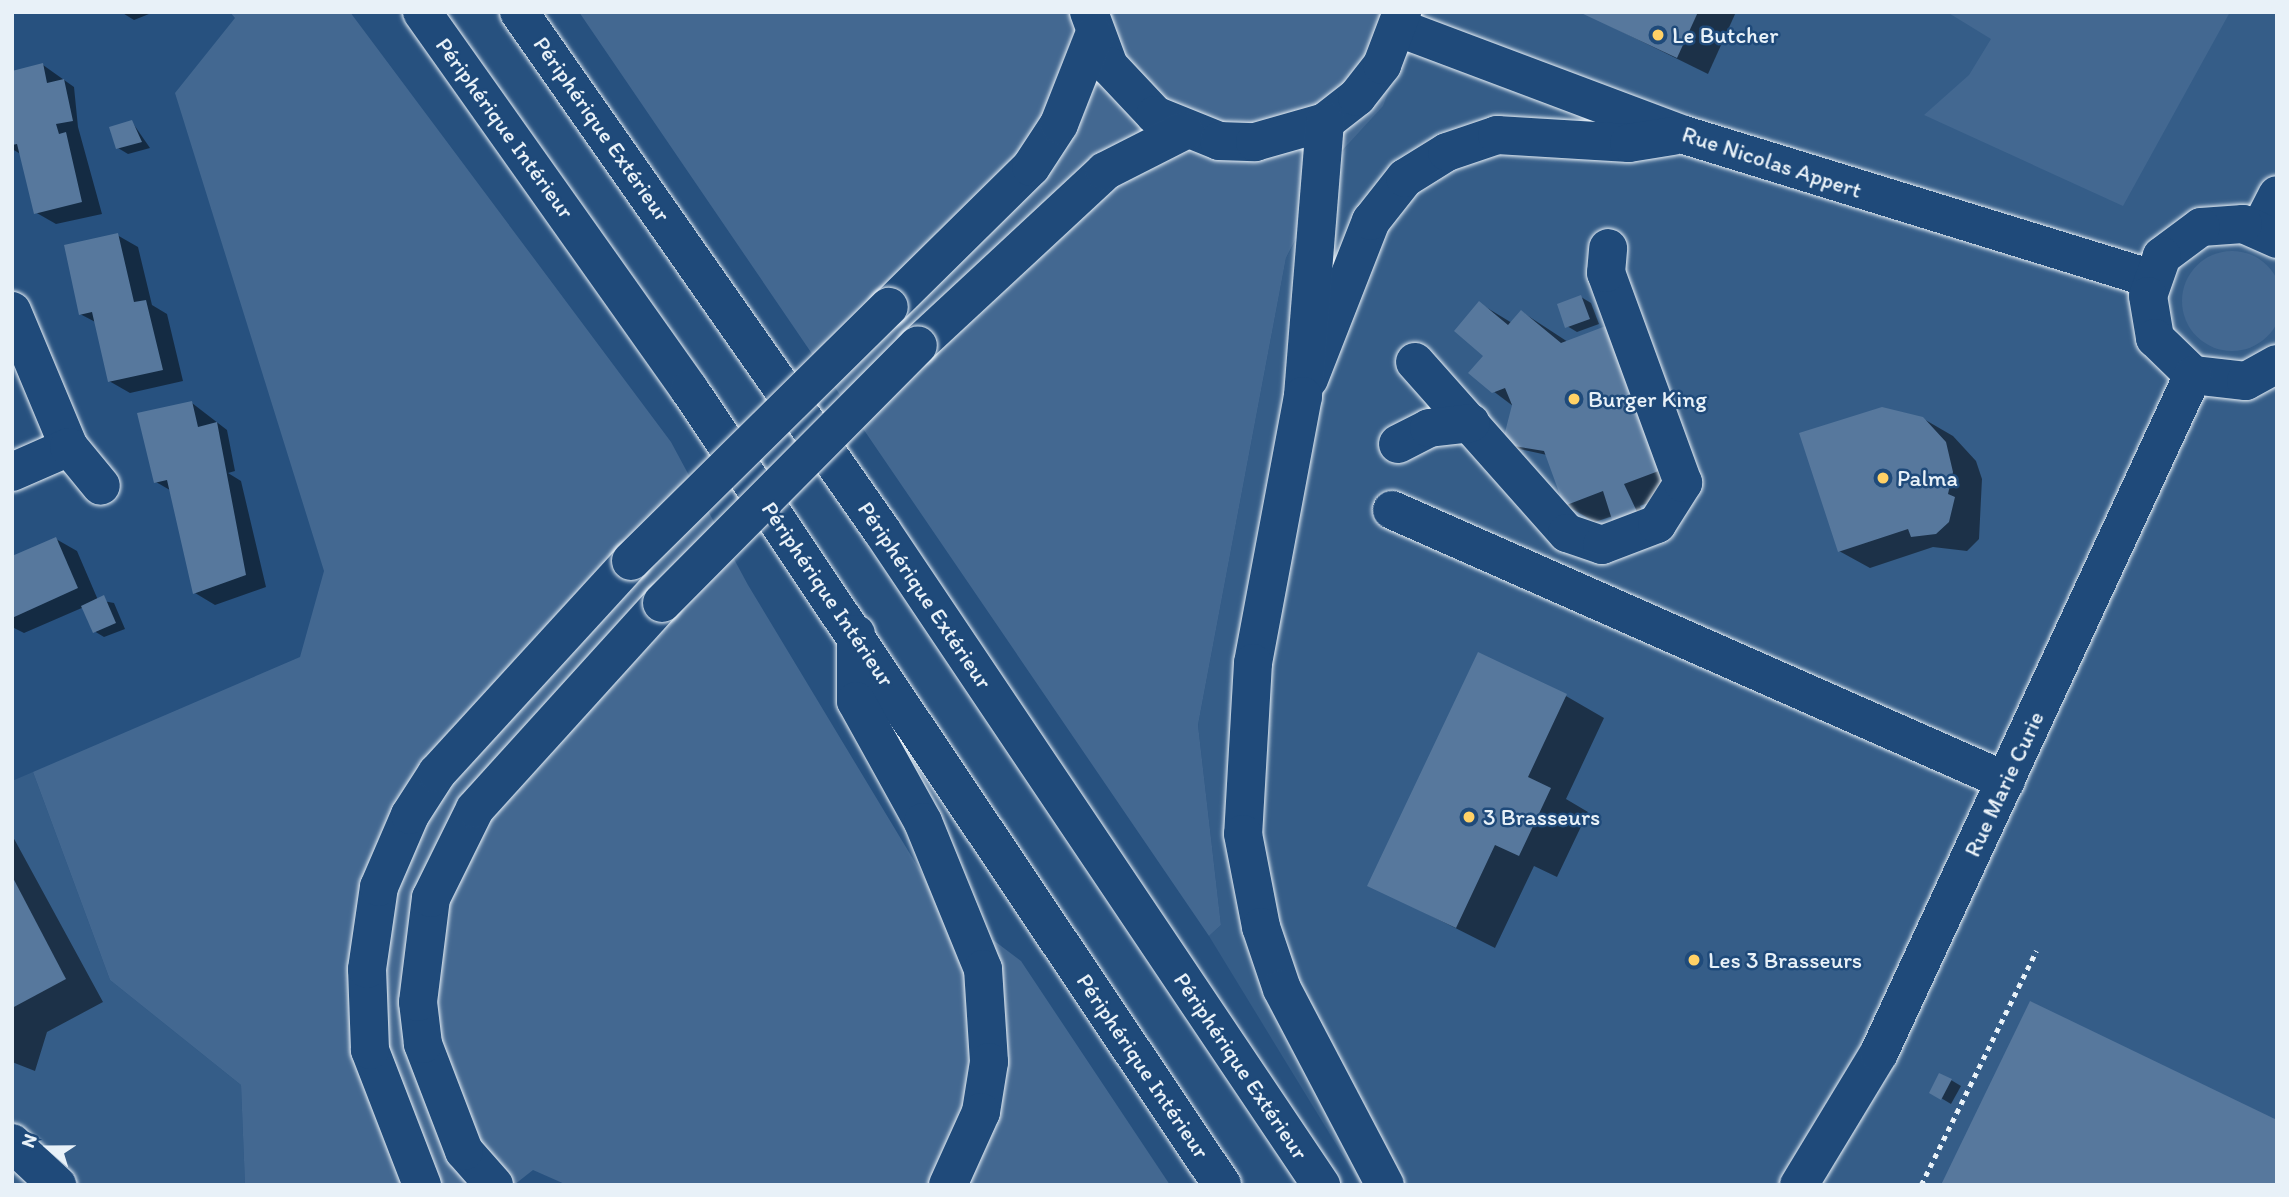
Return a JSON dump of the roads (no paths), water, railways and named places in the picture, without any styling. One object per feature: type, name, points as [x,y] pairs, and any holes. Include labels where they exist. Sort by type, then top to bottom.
[{"type":"main road","name":"Périphérique Intérieur","points":[[422,12],[856,634],[1222,1185]]},
{"type":"main road","name":"Périphérique Extérieur","points":[[519,12],[874,520],[1321,1185]]},
{"type":"main road","points":[[1091,23],[1129,93],[1184,131],[1255,142],[1325,122],[1382,65],[1400,20]]},
{"type":"main road","name":"Rue Nicolas Appert","points":[[1400,20],[1681,134],[2151,279]]},
{"type":"main road","points":[[422,1185],[370,1049],[367,969],[379,887],[410,815],[445,763],[631,561],[1031,167],[1059,124],[1091,23]]},
{"type":"main road","points":[[1325,122],[1303,396],[1253,663],[1243,834],[1261,927],[1282,989],[1385,1185]]},
{"type":"main road","points":[[494,1185],[464,1151],[424,1044],[418,1002],[431,898],[475,809],[662,603],[918,345],[1105,171],[1184,131]]},
{"type":"main road","points":[[1303,396],[1371,220],[1405,178],[1447,152],[1497,135],[1629,143],[1681,134]]},
{"type":"main road","points":[[2277,195],[2268,234],[2222,223],[2188,233],[2162,256],[2151,279],[2155,338],[2193,375],[2246,381],[2277,364]]},
{"type":"main road","points":[[1415,362],[1567,533],[1585,544],[1634,536],[1674,505],[1683,484],[1606,273],[1608,248]]},
{"type":"main road","points":[[12,311],[69,447],[101,486]]},
{"type":"main road","name":"Rue Marie Curie","points":[[1799,1185],[1878,1053],[2193,375]]},
{"type":"main road","points":[[1398,444],[1429,428],[1471,423]]},
{"type":"main road","points":[[12,471],[69,447]]},
{"type":"main road","points":[[1392,510],[2006,781]]},
{"type":"main road","points":[[856,634],[856,701],[929,834],[983,969],[989,1062],[981,1112],[948,1185]]},
{"type":"main road","points":[[12,1143],[57,1185]]},
{"type":"place","name":"Le Butcher","points":[[1658,35]]},
{"type":"place","name":"Burger King","points":[[1574,399]]},
{"type":"place","name":"Palma","points":[[1883,478]]},
{"type":"place","name":"3 Brasseurs","points":[[1469,817]]},
{"type":"place","name":"Les 3 Brasseurs","points":[[1694,960]]}]
